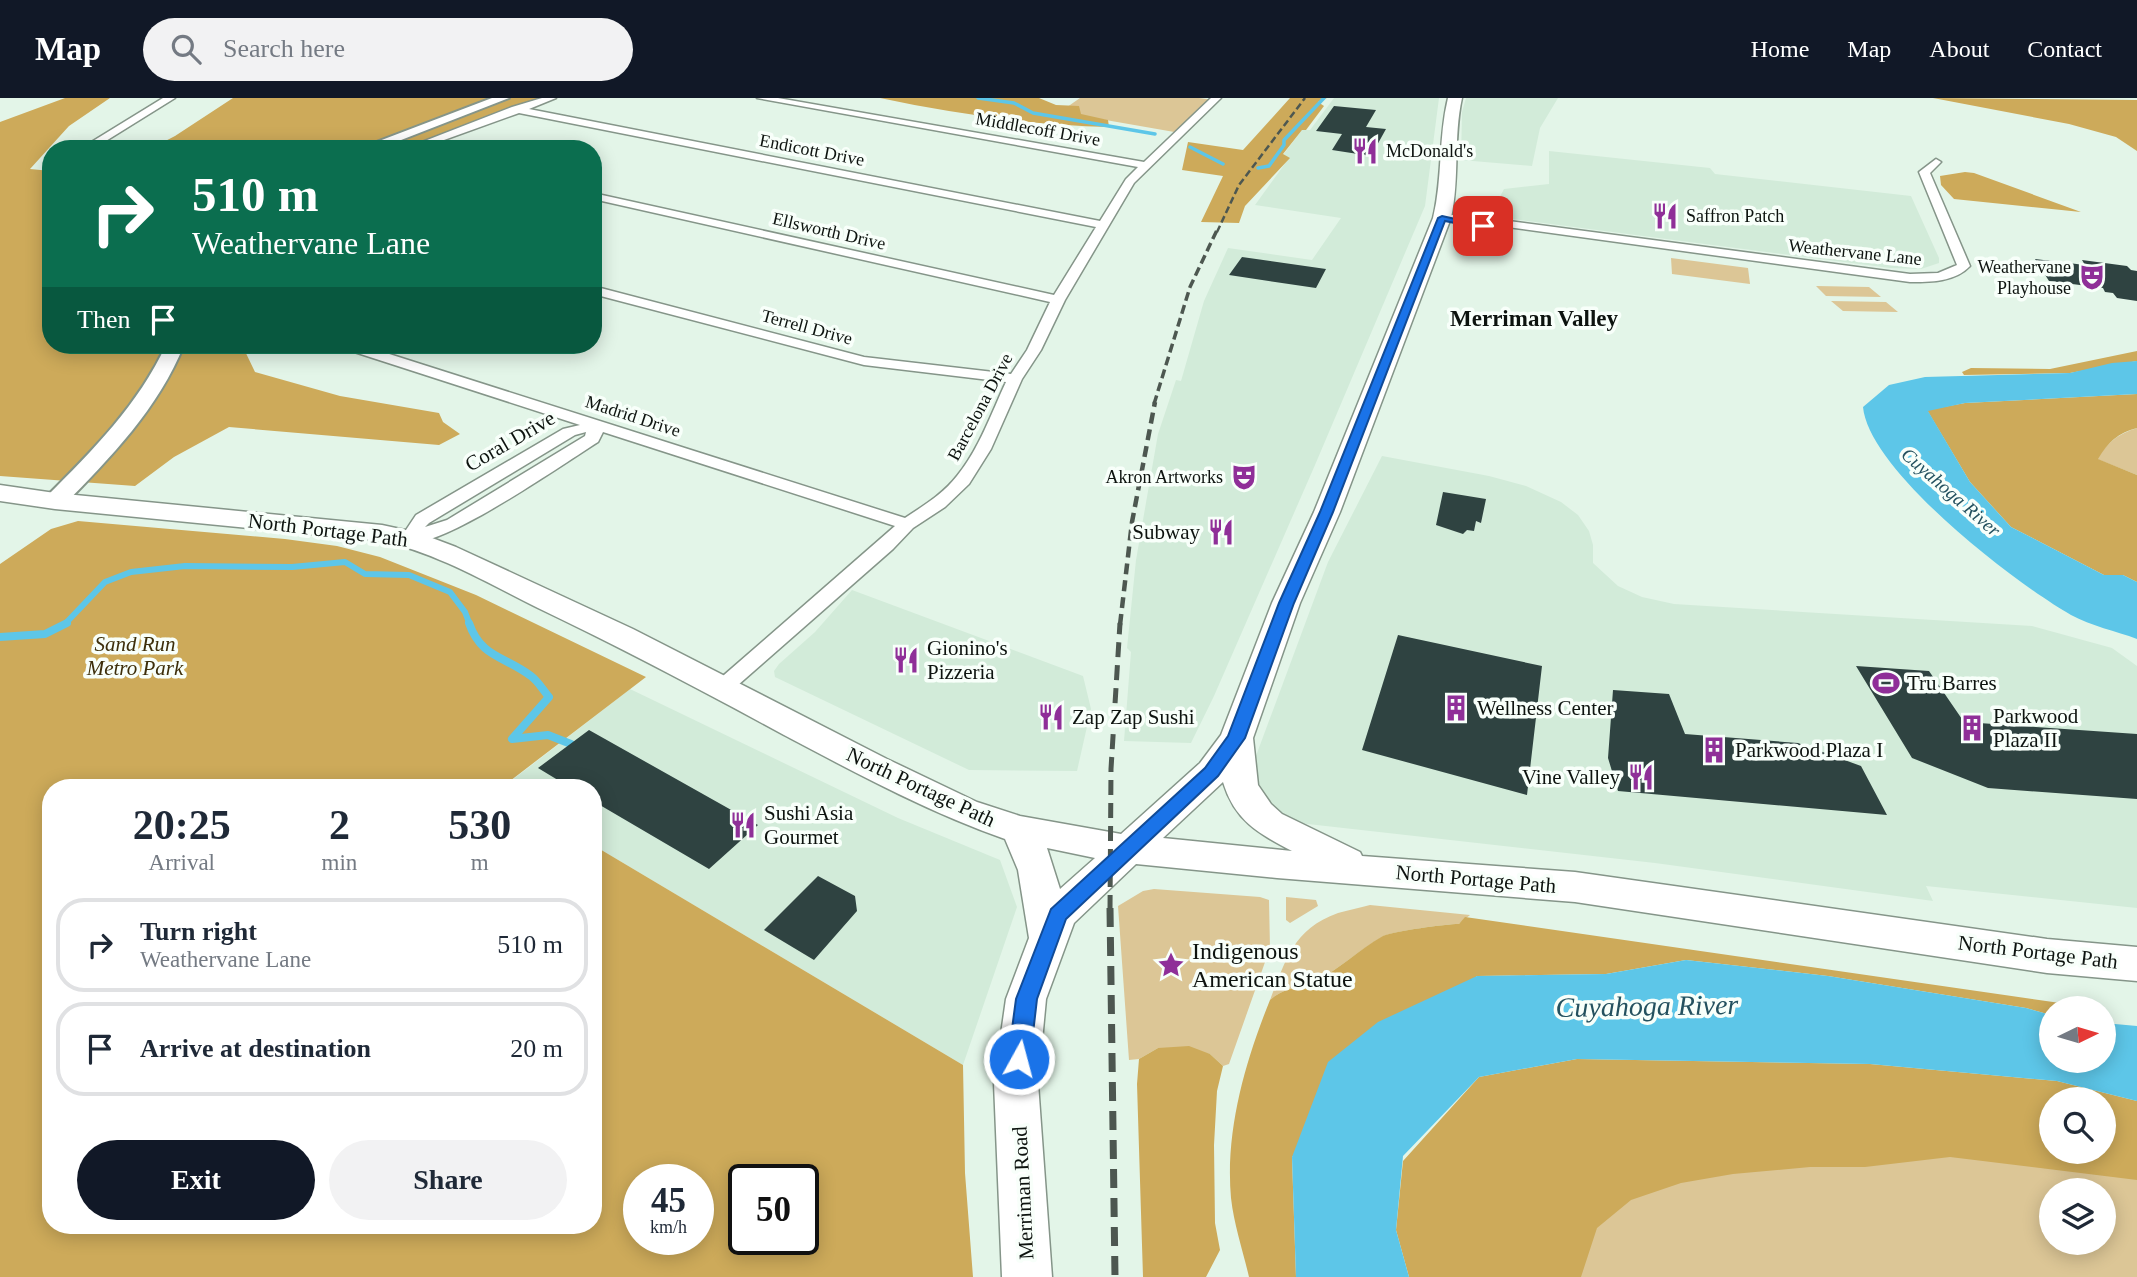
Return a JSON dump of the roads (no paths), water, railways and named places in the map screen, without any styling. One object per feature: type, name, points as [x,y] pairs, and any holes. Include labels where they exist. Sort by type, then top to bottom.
[{"type":"main road","name":"Merriman Road","points":[[1027,1277],[1016,1083],[1026,999],[1058,914],[1212,772],[1236,738],[1286,603],[1326,512],[1442,218],[1455,98]]},
{"type":"main road","name":"North Portage Path","points":[[0,493],[55,501],[382,533],[409,539],[446,553],[723,687],[875,768],[965,810],[1018,829],[1126,849],[1575,887],[2048,956],[2137,964]]},
{"type":"main road","points":[[1236,738],[1238,783],[1258,814],[1269,823],[1364,870]]},
{"type":"main road","points":[[1018,829],[1035,857],[1042,884],[1049,938]]},
{"type":"street","points":[[100,140],[170,98]]},
{"type":"street","points":[[389,140],[503,98]]},
{"type":"street","points":[[433,140],[551,98]]},
{"type":"street","name":"Middlecoff Drive","points":[[762,98],[1144,165]]},
{"type":"street","name":"Barcelona Drive","points":[[723,687],[887,545],[907,524],[939,503],[963,480],[983,449],[1015,379],[1034,350],[1058,300],[1130,181],[1210,99]]},
{"type":"street","name":"Endicott Drive","points":[[515,109],[1102,225]]},
{"type":"street","name":"Weathervane Lane","points":[[1442,218],[1461,224],[1526,229],[1910,278],[1953,274],[1964,265],[1924,172],[1936,162]]},
{"type":"street","name":"Ellsworth Drive","points":[[602,198],[1058,300]]},
{"type":"street","name":"Terrell Drive","points":[[602,292],[863,361],[1015,379]]},
{"type":"street","points":[[55,501],[111,442],[157,380],[170,354]]},
{"type":"street","name":"Madrid Drive","points":[[375,354],[907,524]]},
{"type":"street","name":"Coral Drive","points":[[409,539],[453,524],[592,439],[597,425]]},
{"type":"water","name":"Cuyahoga River","points":[[2137,361],[2137,394],[1965,403],[1928,411],[1970,482],[2011,527],[2104,575],[2123,575],[2137,582],[2137,639],[2071,615],[1983,552],[1917,493],[1890,462],[1871,433],[1863,407],[1889,385],[1925,377],[2070,373],[2112,363]]},
{"type":"water","name":"Cuyahoga River","points":[[1686,960],[1828,976],[2026,1008],[2039,1012],[2039,1073],[2116,1073],[2116,1024],[2137,1026],[2137,1101],[2116,1096],[2116,1087],[2081,1087],[2057,1081],[1870,1064],[1577,1059],[1479,1077],[1403,1156],[1396,1230],[1409,1277],[1296,1277],[1292,1157],[1328,1062],[1378,1022],[1477,976],[1606,974]]},
{"type":"waterway","points":[[978,98],[1014,103],[1033,113],[1155,134]]},
{"type":"waterway","points":[[1258,168],[1269,166],[1284,145],[1284,140],[1324,98]]},
{"type":"waterway","points":[[1190,147],[1223,164]]},
{"type":"waterway","points":[[65,624],[105,582],[131,572],[185,566],[292,567],[345,562],[365,574],[409,575],[450,592],[465,612],[470,625]]},
{"type":"waterway","points":[[469,623],[474,635],[487,650],[531,676],[549,697],[512,739],[548,735],[571,744]]},
{"type":"waterway","points":[[0,637],[45,634],[65,624]]},
{"type":"railway","points":[[1217,232],[1239,185],[1305,98]]},
{"type":"railway","points":[[1154,404],[1190,287],[1217,230]]},
{"type":"railway","points":[[1120,625],[1132,522],[1155,402]]},
{"type":"railway","points":[[1110,909],[1111,769],[1120,623]]},
{"type":"railway","points":[[1110,909],[1115,1277]]},
{"type":"place","name":"McDonald's","points":[[1365,151]]},
{"type":"place","name":"Saffron Patch","points":[[1665,216]]},
{"type":"place","name":"Weathervane Playhouse","points":[[2092,277]]},
{"type":"place","name":"Akron Artworks","points":[[1244,477]]},
{"type":"place","name":"Subway","points":[[1221,532]]},
{"type":"place","name":"Gionino's Pizzeria","points":[[906,660]]},
{"type":"place","name":"Tru Barres","points":[[1886,683]]},
{"type":"place","name":"Wellness Center","points":[[1456,708]]},
{"type":"place","name":"Zap Zap Sushi","points":[[1051,717]]},
{"type":"place","name":"Parkwood Plaza II","points":[[1972,728]]},
{"type":"place","name":"Parkwood Plaza I","points":[[1714,750]]},
{"type":"place","name":"Vine Valley","points":[[1641,777]]},
{"type":"place","name":"Sushi Asia Gourmet","points":[[743,825]]},
{"type":"place","name":"Indigenous American Statue","points":[[1171,965]]},
{"type":"district","name":"Merriman Valley","points":[[1534,318]]},
{"type":"park label","name":"Sand Run Metro Park","points":[[135,656]]}]
